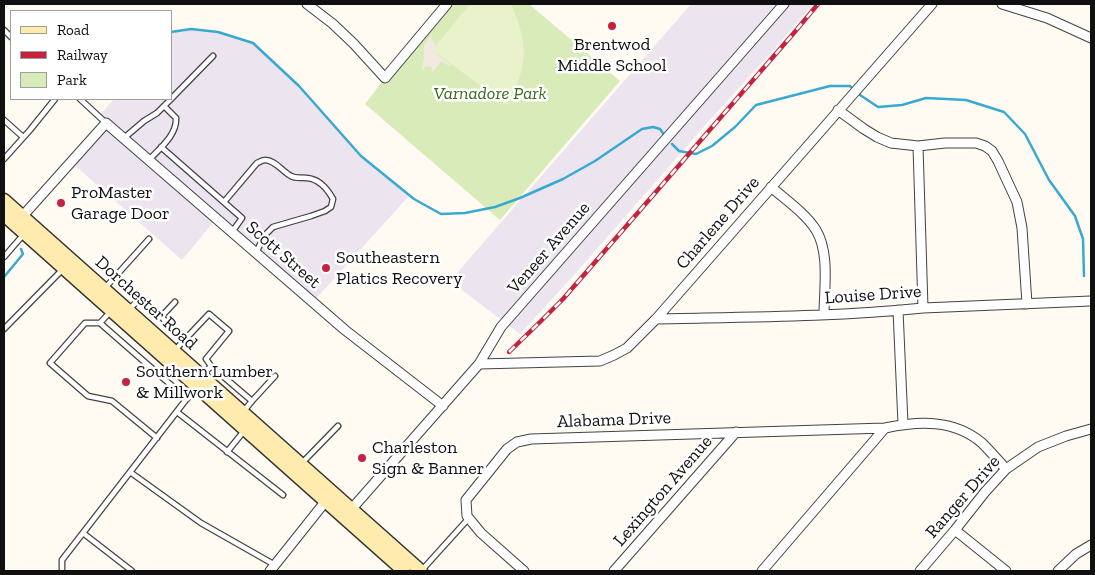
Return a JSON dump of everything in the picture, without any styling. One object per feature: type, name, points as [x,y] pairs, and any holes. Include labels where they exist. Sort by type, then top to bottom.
[{"type":"main road","name":"Dorchester Road","points":[[4,200],[24,225],[176,358],[245,430],[420,571]]},
{"type":"main road","name":"Dorchester Road","points":[[4,215],[24,225]]},
{"type":"main road","name":"Dorchester Road","points":[[68,264],[104,289],[119,308]]},
{"type":"main road","name":"Dorchester Road","points":[[199,381],[243,412],[301,464],[329,497]]},
{"type":"main road","name":"Dorchester Road","points":[[348,514],[404,571]]},
{"type":"street","points":[[307,4],[333,24],[385,78],[447,4]]},
{"type":"street","name":"Veneer Avenue","points":[[348,514],[479,364],[501,327],[784,4]]},
{"type":"street","name":"Charlene Drive","points":[[479,364],[600,361],[614,356],[627,348],[656,319],[932,4]]},
{"type":"street","points":[[1002,4],[1046,18],[1091,38]]},
{"type":"street","points":[[838,110],[864,129],[891,143],[918,146],[945,143],[976,143],[992,151],[1017,202],[1022,228],[1027,304]]},
{"type":"street","points":[[24,225],[106,123]]},
{"type":"street","name":"Scott Street","points":[[106,123],[344,330],[443,406]]},
{"type":"street","points":[[918,146],[923,308]]},
{"type":"street","points":[[771,187],[799,211],[817,232],[824,256],[824,315]]},
{"type":"street","name":"Louise Drive","points":[[656,319],[824,315],[923,308],[1091,301]]},
{"type":"street","points":[[898,310],[903,424]]},
{"type":"street","name":"Alabama Drive","points":[[469,518],[467,516],[466,500],[507,449],[517,442],[531,439],[885,428],[903,424],[935,423],[960,429],[981,443],[1006,468]]},
{"type":"street","points":[[762,571],[885,428]]},
{"type":"street","name":"Ranger Drive","points":[[920,571],[1006,468],[1038,447],[1091,429]]},
{"type":"street","name":"Lexington Avenue","points":[[614,571],[736,432]]},
{"type":"street","points":[[272,568],[329,497]]},
{"type":"street","points":[[469,518],[481,533],[524,571]]},
{"type":"street","points":[[955,530],[1006,571]]},
{"type":"street","points":[[1058,571],[1076,554],[1091,545]]},
{"type":"lane","points":[[172,98],[213,56]]},
{"type":"lane","points":[[4,158],[54,100]]},
{"type":"lane","points":[[81,100],[106,123]]},
{"type":"lane","points":[[124,138],[144,121],[158,113],[170,100]]},
{"type":"lane","points":[[149,160],[174,130],[177,120],[164,106]]},
{"type":"lane","points":[[4,120],[23,137]]},
{"type":"lane","points":[[161,146],[242,218],[232,232]]},
{"type":"lane","points":[[224,202],[257,163],[265,160],[273,163],[290,176],[310,178],[328,191],[333,200],[331,207],[326,211],[273,228],[264,236],[256,253]]},
{"type":"lane","points":[[4,257],[24,225]]},
{"type":"lane","points":[[104,289],[148,239]]},
{"type":"lane","points":[[4,329],[68,264]]},
{"type":"lane","points":[[156,438],[112,401],[88,396],[50,363],[85,324],[100,323],[119,308],[140,299],[186,338]]},
{"type":"lane","points":[[161,317],[175,302]]},
{"type":"lane","points":[[163,378],[186,338],[209,314],[229,331],[206,359],[211,366],[252,401]]},
{"type":"lane","points":[[100,323],[187,399]]},
{"type":"lane","points":[[62,571],[62,560],[211,366]]},
{"type":"lane","points":[[243,412],[275,376]]},
{"type":"lane","points":[[177,412],[283,495]]},
{"type":"lane","points":[[301,464],[338,426]]},
{"type":"lane","points":[[227,452],[245,430]]},
{"type":"lane","points":[[130,472],[202,523],[272,568]]},
{"type":"lane","points":[[420,571],[469,518]]},
{"type":"lane","points":[[83,533],[132,571]]},
{"type":"shaded area","points":[[691,4],[813,4],[520,334],[450,281]]},
{"type":"shaded area","points":[[191,29],[218,32],[253,43],[299,86],[361,156],[409,196],[312,303],[216,219],[182,260],[71,162],[106,123],[99,116],[113,100],[172,100],[173,31]]},
{"type":"shaded area","points":[[432,35],[431,39],[435,43],[436,54],[451,65],[449,66],[441,61],[433,72],[431,66],[424,67],[424,70],[422,69],[424,45]]},
{"type":"green space","name":"Varnadore Park","points":[[447,4],[529,4],[620,81],[500,220],[365,104]]},
{"type":"green space","points":[[470,4],[511,4],[517,19],[524,55],[519,79],[507,105],[432,50]]},
{"type":"waterway","points":[[172,32],[191,29],[218,32],[253,43],[299,86],[361,156],[414,199],[441,214],[465,213],[495,207],[520,198],[563,179],[595,161],[642,129],[653,127],[660,129],[665,136]]},
{"type":"waterway","points":[[672,144],[679,151],[696,154],[712,146],[735,127],[756,105],[830,86],[851,87]]},
{"type":"waterway","points":[[860,95],[878,107],[902,105],[926,98],[966,100],[1004,112],[1025,134],[1049,180],[1075,216],[1083,239],[1084,276]]},
{"type":"waterway","points":[[4,277],[23,254],[21,249]]},
{"type":"railway","points":[[509,352],[563,299],[818,4]]},
{"type":"place","name":"Brentwod Middle School","points":[[612,26]]},
{"type":"place","name":"ProMaster Garage Door","points":[[61,203]]},
{"type":"place","name":"Southeastern Platics Recovery","points":[[326,268]]},
{"type":"place","name":"Southern Lumber & Millwork","points":[[126,382]]},
{"type":"place","name":"Charleston Sign & Banner","points":[[362,458]]}]
